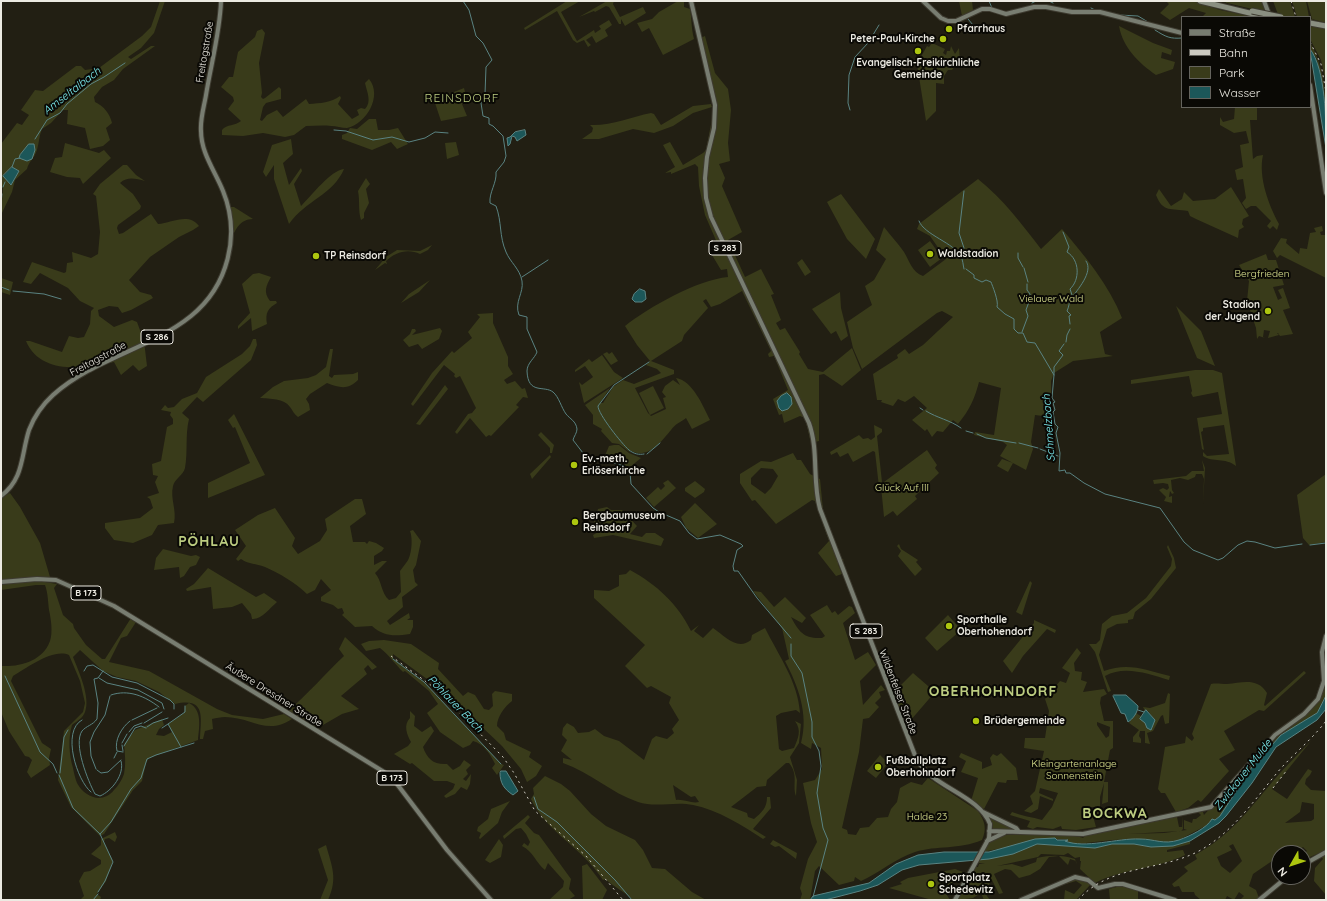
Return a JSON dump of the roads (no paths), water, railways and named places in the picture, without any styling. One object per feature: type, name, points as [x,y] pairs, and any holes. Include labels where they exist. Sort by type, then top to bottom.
[{"type":"highway","points":[[1200,1],[1252,13],[1274,16]]},
{"type":"highway","points":[[1209,1],[1262,16]]},
{"type":"highway","points":[[1311,24],[1326,27]]},
{"type":"main road","name":"Freitagstraße","points":[[3,495],[15,482],[20,471],[32,424],[39,411],[52,396],[79,377],[180,324],[202,306],[216,287],[223,273],[229,254],[230,222],[224,193],[202,140],[201,120],[222,1]]},
{"type":"main road","points":[[923,1],[941,18],[948,21],[956,21],[982,9],[990,9],[1006,14],[1034,7],[1046,7],[1072,12],[1100,12],[1181,33]]},
{"type":"main road","points":[[1264,1],[1270,16]]},
{"type":"main road","name":"Wildenfelser Straße","points":[[691,3],[714,105],[714,128],[705,172],[708,204],[717,231],[809,423],[814,445],[818,503],[916,758],[926,773],[982,812],[988,819],[989,832],[985,844],[954,900]]},
{"type":"main road","points":[[1311,92],[1326,193]]},
{"type":"main road","name":"Äußere Dresdner Straße","points":[[1,582],[50,579],[66,583],[114,606],[394,780],[447,850],[491,900]]},
{"type":"main road","points":[[989,832],[1083,834],[1211,807],[1274,735],[1298,718],[1316,702],[1321,693],[1324,681],[1324,652],[1326,636]]},
{"type":"main road","name":"S 283","points":[[982,812],[1016,828],[1018,832]]},
{"type":"main road","points":[[989,832],[1018,832]]},
{"type":"main road","points":[[985,844],[1004,833]]},
{"type":"main road","points":[[1311,860],[1326,852]]},
{"type":"main road","points":[[1021,900],[1075,877],[1088,880],[1096,887],[1123,884],[1175,900]]},
{"type":"main road","points":[[1259,900],[1277,885]]},
{"type":"water","points":[[1311,51],[1319,69],[1322,83],[1325,111],[1326,148]]},
{"type":"water","points":[[525,130],[526,135],[517,141],[515,137],[512,136],[508,146],[507,138],[515,132]]},
{"type":"water","points":[[29,144],[34,144],[35,150],[32,159],[27,161],[19,158],[20,155]]},
{"type":"water","points":[[12,167],[19,171],[11,185],[3,176]]},
{"type":"water","points":[[640,289],[645,291],[646,299],[642,302],[635,302],[632,299],[634,294]]},
{"type":"water","points":[[787,393],[791,397],[792,404],[788,409],[782,411],[779,408],[777,401],[781,396]]},
{"type":"water","points":[[1126,695],[1138,706],[1135,715],[1128,722],[1125,714],[1121,713],[1113,696]]},
{"type":"water","points":[[1326,696],[1326,709],[1317,720],[1276,747],[1252,783],[1226,816],[1219,823],[1190,841],[1173,846],[1151,847],[1134,844],[1112,844],[1095,848],[1037,844],[1013,854],[989,859],[919,865],[902,870],[878,885],[860,891],[825,900],[810,900],[813,896],[869,883],[896,864],[918,855],[944,852],[989,852],[1035,839],[1055,838],[1057,840],[1068,840],[1065,841],[1082,844],[1131,839],[1168,842],[1179,840],[1202,829],[1212,819],[1215,820],[1220,816],[1252,767],[1281,735],[1317,713]]},
{"type":"water","points":[[1146,710],[1155,720],[1151,730],[1147,728],[1145,723],[1140,719]]},
{"type":"water","points":[[501,771],[506,771],[518,791],[513,795],[502,783],[500,777]]},
{"type":"waterway","points":[[463,1],[469,10],[476,36],[483,43],[492,60],[486,67],[485,94],[481,103],[483,116],[489,118],[489,124],[503,136],[506,156],[504,162],[496,172],[490,203],[496,206],[504,246],[522,281],[522,290],[518,302],[519,315],[527,317],[527,329],[537,352],[527,368],[530,383],[537,388],[549,390],[555,394],[566,414],[573,420],[576,426],[577,430],[573,440],[583,453],[593,460],[608,461],[627,467],[630,472],[631,484],[653,508],[680,521],[689,533],[697,539],[720,535],[741,544],[743,546],[737,550],[733,566],[734,571],[738,571],[757,598],[791,638]]},
{"type":"waterway","points":[[989,1],[992,8]]},
{"type":"waterway","points":[[1032,3],[1036,1]]},
{"type":"waterway","points":[[1049,1],[1053,3]]},
{"type":"waterway","points":[[1091,8],[1095,10]]},
{"type":"waterway","points":[[1119,15],[1138,16],[1148,22]]},
{"type":"waterway","points":[[968,19],[973,25],[977,25]]},
{"type":"waterway","points":[[850,110],[848,103],[849,75],[855,57],[868,43],[879,25]]},
{"type":"waterway","points":[[1155,30],[1168,37],[1181,38]]},
{"type":"waterway","name":"Amseltalbach","points":[[35,139],[47,120],[60,113],[67,104],[91,84],[125,63]]},
{"type":"waterway","points":[[334,130],[346,131],[373,140],[392,137],[409,142],[425,138],[435,132],[448,133]]},
{"type":"waterway","name":"Amseltalbach","points":[[12,167],[15,159],[20,158]]},
{"type":"waterway","name":"Amseltalbach","points":[[3,187],[5,182]]},
{"type":"waterway","points":[[960,255],[964,248],[959,233],[964,191]]},
{"type":"waterway","name":"Amseltalbach","points":[[1,203],[2,194]]},
{"type":"waterway","name":"Schmelzbach","points":[[919,221],[927,231],[953,247],[958,252],[964,269]]},
{"type":"waterway","points":[[1063,232],[1069,247],[1067,252],[1074,260],[1077,270],[1076,281],[1070,289],[1072,295],[1070,298]]},
{"type":"waterway","points":[[1018,253],[1018,258],[1023,267]]},
{"type":"waterway","points":[[522,277],[548,260]]},
{"type":"waterway","points":[[1070,324],[1069,316],[1071,315],[1067,311],[1070,300],[1084,281],[1088,270],[1086,261]]},
{"type":"waterway","points":[[1024,268],[1028,282]]},
{"type":"waterway","name":"Schmelzbach","points":[[966,269],[974,275],[974,278],[982,282],[986,280],[991,282],[996,297],[997,307],[1014,319],[1014,329],[1018,333],[1023,333],[1027,342],[1035,343],[1054,375],[1052,398],[1055,402],[1053,403],[1055,410],[1053,412],[1055,424],[1058,427],[1056,433],[1060,453],[1059,471],[1065,470],[1066,473],[1070,473],[1084,483],[1105,494],[1160,508],[1184,542],[1193,550],[1218,560],[1223,558],[1238,545],[1247,541],[1275,548],[1302,544]]},
{"type":"waterway","points":[[1022,332],[1028,316],[1026,310],[1030,299],[1027,284]]},
{"type":"waterway","points":[[1,287],[9,290]]},
{"type":"waterway","points":[[13,291],[44,294],[61,299]]},
{"type":"waterway","points":[[1066,342],[1070,329]]},
{"type":"waterway","points":[[1054,375],[1054,367],[1063,355],[1059,351],[1064,344]]},
{"type":"waterway","points":[[644,454],[635,453],[626,447],[606,422],[598,406],[614,385],[649,362]]},
{"type":"waterway","points":[[926,411],[961,428]]},
{"type":"waterway","points":[[966,431],[973,433]]},
{"type":"waterway","points":[[977,434],[986,438],[1016,443]]},
{"type":"waterway","points":[[647,454],[660,443]]},
{"type":"waterway","points":[[1019,443],[1038,448]]},
{"type":"waterway","points":[[1040,449],[1058,456]]},
{"type":"waterway","name":"Schmelzbach","points":[[1310,545],[1326,543]]},
{"type":"waterway","points":[[791,644],[791,656],[802,673],[812,722],[812,737],[819,751],[821,766],[817,793],[823,828],[828,840],[813,897]]},
{"type":"waterway","name":"Pöhlauer Bach","points":[[393,659],[424,682],[501,764]]},
{"type":"waterway","points":[[84,671],[87,666],[93,665],[112,677],[137,683],[170,700],[174,704],[174,709]]},
{"type":"waterway","points":[[103,671],[98,678],[94,679],[98,703],[97,719],[94,723],[82,731],[79,744],[82,762],[95,794],[100,796],[105,794],[113,786],[121,771],[121,761]]},
{"type":"waterway","points":[[5,676],[40,752],[53,764],[57,773]]},
{"type":"waterway","points":[[99,678],[107,683],[138,690],[162,703],[164,709]]},
{"type":"waterway","points":[[111,695],[117,693],[130,693],[142,697],[159,707]]},
{"type":"waterway","points":[[96,769],[91,756],[90,742],[94,732],[105,715],[110,696]]},
{"type":"waterway","points":[[181,747],[168,724],[185,712],[185,706]]},
{"type":"waterway","points":[[132,720],[157,708]]},
{"type":"waterway","points":[[1138,710],[1144,712]]},
{"type":"waterway","points":[[144,723],[162,712]]},
{"type":"waterway","points":[[147,727],[153,723],[168,718]]},
{"type":"waterway","points":[[82,720],[76,726],[73,734],[73,756],[81,778],[91,792]]},
{"type":"waterway","points":[[123,752],[117,751],[116,747],[118,738],[124,727],[130,721]]},
{"type":"waterway","points":[[129,732],[134,726],[142,723]]},
{"type":"waterway","points":[[162,728],[168,724]]},
{"type":"waterway","points":[[124,746],[135,728],[141,726],[146,728]]},
{"type":"waterway","points":[[60,773],[64,737],[68,730]]},
{"type":"waterway","points":[[122,743],[127,734]]},
{"type":"waterway","points":[[100,834],[111,822],[131,789],[141,778],[147,759],[194,743]]},
{"type":"waterway","points":[[122,745],[123,751]]},
{"type":"waterway","points":[[114,758],[117,752]]},
{"type":"waterway","points":[[97,770],[101,773],[108,772],[121,760]]},
{"type":"waterway","points":[[59,775],[73,808],[100,834],[113,862],[105,881],[98,892]]},
{"type":"waterway","name":"Pöhlauer Bach","points":[[534,797],[538,809],[557,822],[615,880],[632,900]]},
{"type":"waterway","points":[[93,900],[98,894]]},
{"type":"railway","points":[[1291,1],[1296,16]]},
{"type":"railway","points":[[1311,44],[1321,64],[1326,92]]},
{"type":"railway","points":[[391,656],[436,689],[503,757],[514,773],[535,811],[586,856],[623,900]]},
{"type":"railway","points":[[1078,900],[1091,888],[1105,880],[1120,874],[1184,858],[1212,843],[1234,824],[1282,767],[1326,721]]},
{"type":"railway","points":[[1273,788],[1287,770]]},
{"type":"place","name":"Pfarrhaus","points":[[949,29]]},
{"type":"place","name":"Peter-Paul-Kirche","points":[[943,39]]},
{"type":"place","name":"Evangelisch-Freikirchliche Gemeinde","points":[[918,51]]},
{"type":"place","name":"Waldstadion","points":[[930,254]]},
{"type":"place","name":"TP Reinsdorf","points":[[316,256]]},
{"type":"place","name":"Stadion der Jugend","points":[[1268,311]]},
{"type":"place","name":"Ev.-meth. Erlöserkirche","points":[[574,465]]},
{"type":"place","name":"Bergbaumuseum Reinsdorf","points":[[575,522]]},
{"type":"place","name":"Sporthalle Oberhohendorf","points":[[949,626]]},
{"type":"place","name":"Brüdergemeinde","points":[[976,721]]},
{"type":"place","name":"Fußballplatz Oberhohndorf","points":[[878,767]]},
{"type":"place","name":"Sportplatz Schedewitz","points":[[931,884]]},
{"type":"district","name":"REINSDORF","points":[[462,98]]},
{"type":"district","name":"PÖHLAU","points":[[209,542]]},
{"type":"district","name":"OBERHOHNDORF","points":[[993,692]]},
{"type":"district","name":"BOCKWA","points":[[1115,814]]},
{"type":"park label","name":"Bergfrieden","points":[[1262,274]]},
{"type":"park label","name":"Vielauer Wald","points":[[1051,299]]},
{"type":"park label","name":"Glück Auf III","points":[[902,488]]},
{"type":"park label","name":"Kleingartenanlage Sonnenstein","points":[[1074,770]]},
{"type":"park label","name":"Halde 23","points":[[927,817]]},
{"type":"water label","name":"Zwickauer Mulde","points":[[1243,775]]}]
